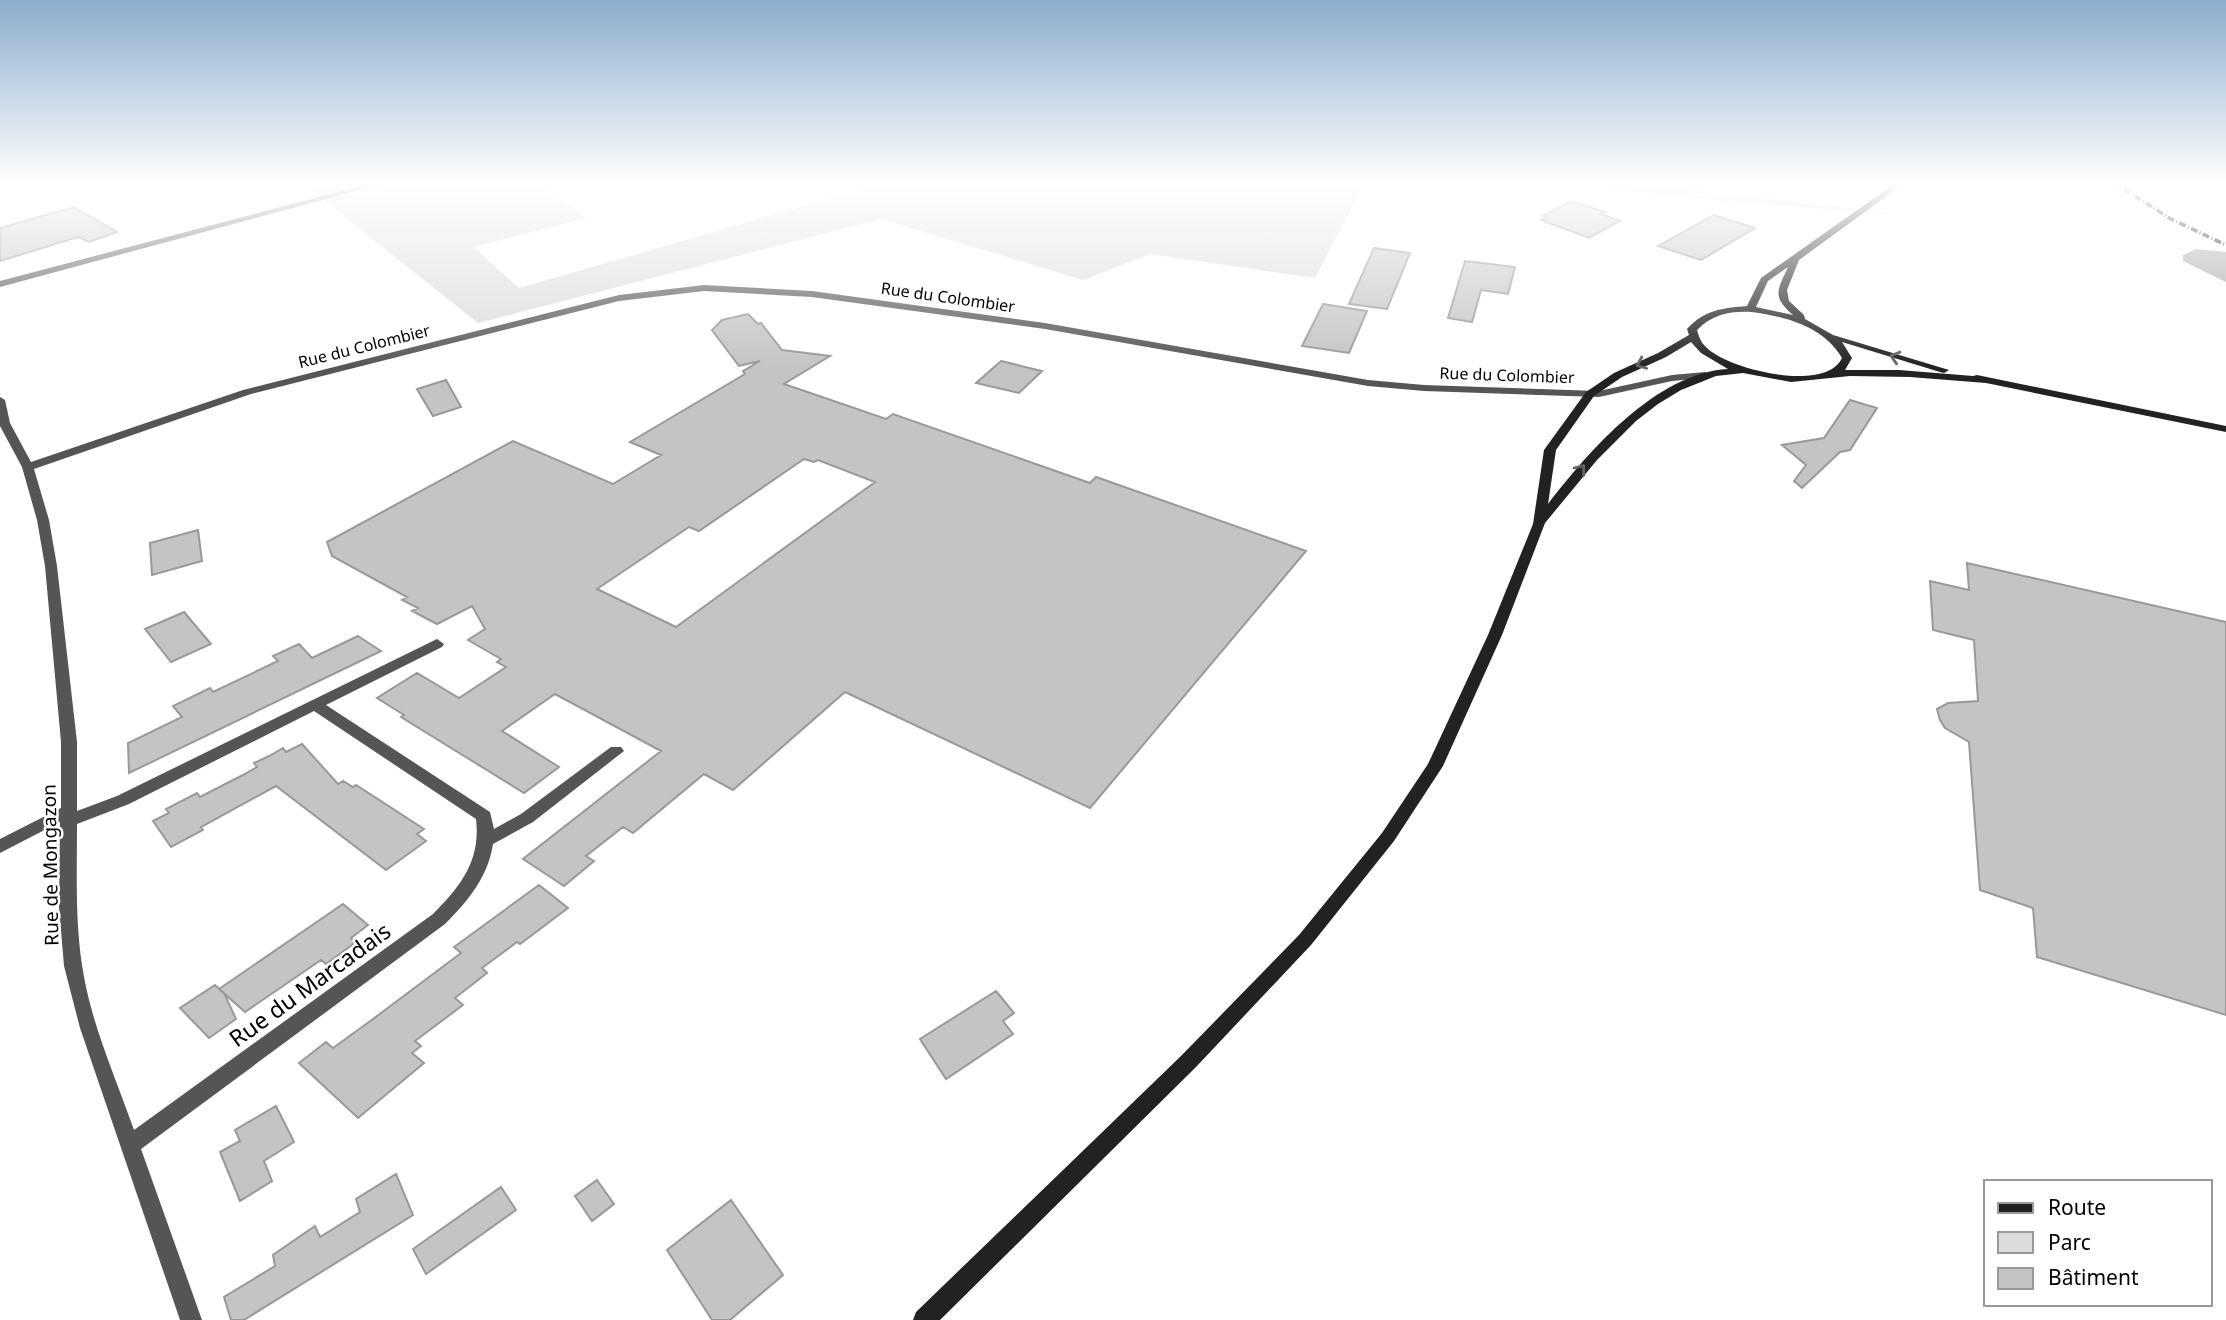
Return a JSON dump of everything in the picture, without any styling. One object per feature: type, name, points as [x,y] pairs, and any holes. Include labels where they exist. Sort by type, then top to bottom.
[{"type":"street","points":[[0,284],[152,244]]},
{"type":"street","points":[[1750,310],[1764,280],[1817,244]]},
{"type":"street","points":[[1795,260],[1782,290],[1784,302],[1808,322],[1834,337],[1895,357],[1985,380],[2226,429]]},
{"type":"street","name":"Rue du Colombier","points":[[28,467],[247,393],[620,298],[704,288],[812,295],[1045,326],[1368,383],[1423,388],[1590,394],[1672,378],[1705,375]]},
{"type":"street","points":[[1808,322],[1750,310],[1732,310],[1704,316],[1696,322],[1692,337],[1709,355],[1743,370],[1791,379],[1831,374],[1900,373],[1985,380]]},
{"type":"street","points":[[924,1320],[1189,1061],[1305,940],[1388,837],[1435,766],[1490,647],[1539,523],[1550,450],[1590,394],[1618,374],[1662,355],[1692,337]]},
{"type":"street","points":[[1831,374],[1843,367],[1847,358],[1844,348],[1834,337]]},
{"type":"street","points":[[1539,523],[1588,460],[1628,424],[1679,388],[1705,375],[1743,370]]},
{"type":"street","name":"Rue de Mongazon","points":[[0,400],[4,423],[28,467],[51,566],[69,742],[68,907],[73,966],[89,1028],[191,1320]]},
{"type":"street","points":[[2161,415],[2226,435]]},
{"type":"street","points":[[0,847],[18,835],[123,800],[437,644]]},
{"type":"street","points":[[316,705],[484,816],[487,840],[527,818],[616,751]]},
{"type":"street","name":"Rue du Marcadais","points":[[131,1144],[439,919],[469,887],[483,860],[487,840]]},
{"type":"green space","points":[[378,244],[486,244],[473,247],[519,288],[674,244],[786,244],[478,323]]},
{"type":"green space","points":[[962,244],[1333,244],[1315,278],[1150,254],[1083,280]]},
{"type":"shaded area","points":[[2196,249],[2226,252],[2226,282],[2183,261],[2183,255]]},
{"type":"building","points":[[0,244],[57,244],[0,261]]},
{"type":"building","points":[[1662,244],[1729,244],[1701,260],[1658,246]]},
{"type":"building","points":[[1374,248],[1410,253],[1387,309],[1349,304]]},
{"type":"building","points":[[1465,261],[1515,267],[1508,294],[1481,290],[1472,322],[1448,318]]},
{"type":"building","points":[[1323,304],[1367,311],[1349,353],[1302,346]]},
{"type":"building","points":[[748,314],[758,324],[761,323],[782,350],[830,356],[784,384],[886,419],[893,414],[1090,483],[1096,477],[1306,551],[1090,808],[845,692],[733,790],[704,774],[633,833],[623,827],[586,856],[594,861],[564,886],[523,859],[661,751],[555,694],[502,731],[559,767],[524,793],[401,717],[404,715],[377,698],[417,673],[459,698],[506,667],[497,662],[501,659],[468,640],[485,629],[472,606],[437,624],[412,611],[418,608],[402,600],[407,597],[332,556],[327,542],[513,441],[613,484],[661,455],[630,442],[745,374],[743,371],[760,361],[739,366],[712,330],[722,320]],"holes":[[[804,459],[814,462],[818,460],[875,482],[676,627],[597,589],[689,527],[699,531]]]},
{"type":"building","points":[[1001,361],[1042,371],[1019,393],[976,383]]},
{"type":"building","points":[[446,380],[461,407],[433,416],[417,389]]},
{"type":"building","points":[[1850,400],[1877,408],[1850,450],[1840,452],[1802,488],[1794,481],[1806,465],[1782,445],[1824,438]]},
{"type":"building","points":[[198,530],[202,561],[152,575],[150,543]]},
{"type":"building","points":[[1967,563],[2226,622],[2226,1015],[2037,957],[2033,908],[1980,890],[1969,742],[1945,728],[1937,709],[1948,703],[1978,701],[1974,640],[1933,630],[1930,581],[1969,590]]},
{"type":"building","points":[[184,612],[211,644],[171,662],[145,629]]},
{"type":"building","points":[[358,636],[381,651],[129,773],[128,743],[182,717],[173,706],[210,688],[213,692],[278,661],[273,656],[299,644],[312,658]]},
{"type":"building","points":[[302,744],[338,784],[343,781],[353,787],[356,785],[424,829],[417,834],[426,841],[386,870],[276,786],[201,827],[203,830],[171,847],[153,821],[169,813],[166,809],[197,793],[200,797],[243,775],[257,767],[254,763],[283,748],[286,752]]},
{"type":"building","points":[[539,885],[568,908],[482,968],[487,973],[455,998],[463,1005],[415,1041],[421,1046],[412,1053],[424,1063],[358,1118],[299,1063],[326,1042],[333,1048],[373,1019],[461,953],[454,947]]},
{"type":"building","points":[[343,904],[368,925],[351,938],[356,942],[326,964],[321,960],[245,1012],[219,989]]},
{"type":"building","points":[[215,985],[224,993],[236,1019],[209,1038],[180,1008]]},
{"type":"building","points":[[996,991],[1014,1013],[1003,1021],[1013,1034],[946,1079],[920,1039]]},
{"type":"building","points":[[276,1106],[294,1142],[264,1161],[272,1181],[240,1201],[220,1152],[240,1141],[235,1130]]},
{"type":"building","points":[[396,1174],[413,1215],[244,1320],[231,1320],[224,1297],[275,1266],[273,1255],[315,1226],[320,1237],[360,1212],[356,1199]]},
{"type":"building","points":[[597,1180],[614,1204],[592,1221],[575,1196]]},
{"type":"building","points":[[501,1187],[516,1210],[426,1274],[413,1249]]},
{"type":"building","points":[[731,1200],[783,1275],[730,1320],[712,1320],[667,1250]]}]
